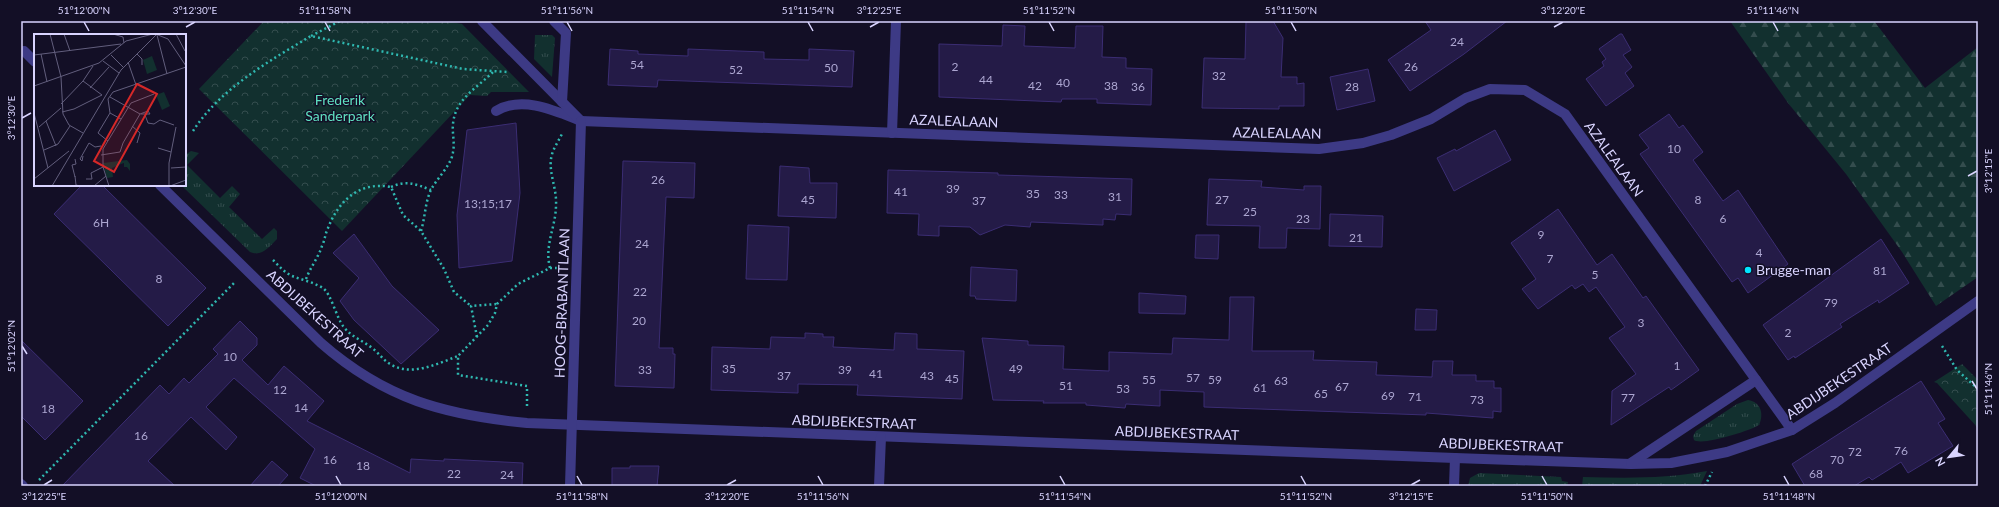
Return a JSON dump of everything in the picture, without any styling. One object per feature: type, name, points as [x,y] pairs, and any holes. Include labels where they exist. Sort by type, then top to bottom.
[{"type":"street","points":[[482,21],[581,121]]},
{"type":"street","points":[[554,21],[566,33],[562,102]]},
{"type":"street","points":[[892,133],[896,21]]},
{"type":"street","points":[[24,52],[34,61]]},
{"type":"street","name":"AZALEALAAN","points":[[496,111],[509,105],[543,106],[581,121],[1319,149],[1363,143],[1391,135],[1431,119],[1466,98],[1490,89],[1525,90],[1565,114],[1792,430]]},
{"type":"street","name":"HOOG-BRABANTLAAN","points":[[570,486],[581,121]]},
{"type":"street","name":"ABDIJBEKESTRAAT","points":[[161,186],[321,343],[342,361],[366,378],[400,395],[439,409],[477,418],[526,423],[1455,458],[1631,464],[1671,463],[1727,452],[1792,430],[1835,403],[1934,334],[1978,301]]},
{"type":"street","points":[[1631,464],[1756,380]]},
{"type":"street","points":[[880,486],[881,437]]},
{"type":"street","points":[[1454,486],[1455,458]]},
{"type":"path","points":[[193,131],[203,116],[258,68],[311,36],[340,21]]},
{"type":"path","points":[[311,36],[463,69],[493,72],[516,72],[530,69]]},
{"type":"path","points":[[421,231],[431,190],[454,153],[452,138],[453,122],[457,107],[468,93],[493,72]]},
{"type":"path","points":[[273,260],[283,270],[293,276],[306,279],[323,289],[340,321],[350,334],[372,347],[390,364],[401,369],[413,369],[436,364],[458,356],[488,325],[495,312],[497,304],[518,284],[550,268],[547,251],[554,224],[556,204],[551,160],[553,150],[562,134],[581,134]]},
{"type":"path","points":[[306,279],[322,246],[334,215],[344,203],[366,186],[378,184],[391,187],[401,182],[413,183],[431,190]]},
{"type":"path","points":[[391,187],[403,215],[421,231],[444,270],[454,292],[470,306],[477,337]]},
{"type":"path","points":[[38,480],[247,270]]},
{"type":"path","points":[[470,306],[497,304]]},
{"type":"path","points":[[1934,334],[1957,370],[1978,389]]},
{"type":"path","points":[[458,356],[458,375],[527,386],[526,423]]},
{"type":"green space","name":"Frederik Sanderpark","points":[[264,21],[446,21],[462,24],[529,92],[491,92],[487,96],[470,95],[342,231],[199,89]]},
{"type":"green space","points":[[1730,21],[1874,21],[1925,88],[1978,47],[1978,277],[1936,306],[1902,252],[1846,174],[1788,103]]},
{"type":"green space","points":[[535,35],[552,35],[555,38],[552,77],[534,59]]},
{"type":"green space","points":[[191,151],[199,153],[187,165],[220,198],[232,186],[240,194],[229,207],[262,239],[274,228],[277,231],[277,239],[268,248],[258,253],[250,252],[182,186],[186,186],[186,154]]},
{"type":"green space","points":[[1962,364],[1978,380],[1978,428],[1937,383],[1934,382]]},
{"type":"green space","points":[[1748,400],[1759,406],[1761,417],[1759,425],[1746,431],[1715,439],[1706,441],[1694,440],[1693,436],[1696,431],[1737,404]]},
{"type":"green space","points":[[1707,471],[1700,486],[1582,486],[1583,477],[1660,477]]},
{"type":"green space","points":[[1479,473],[1561,477],[1562,481],[1568,482],[1567,486],[1468,486],[1470,478]]},
{"type":"building","points":[[1246,21],[1273,21],[1283,38],[1281,77],[1297,77],[1297,84],[1304,83],[1304,106],[1279,106],[1279,109],[1202,108],[1204,58],[1245,59]]},
{"type":"building","points":[[1425,21],[1507,21],[1464,54],[1410,91],[1388,60],[1431,30]]},
{"type":"building","points":[[1003,25],[1025,26],[1024,46],[1075,48],[1076,26],[1103,26],[1102,57],[1126,58],[1126,68],[1152,69],[1151,105],[1097,103],[1097,99],[1062,99],[1061,102],[939,97],[939,44],[1002,46]]},
{"type":"building","points":[[1622,34],[1631,50],[1623,55],[1632,67],[1625,73],[1634,86],[1606,106],[1586,79],[1604,66],[1602,62],[1606,59],[1599,49]]},
{"type":"building","points":[[610,49],[638,51],[638,54],[688,56],[688,49],[764,52],[764,59],[809,60],[809,49],[854,51],[852,87],[658,80],[657,87],[608,85]]},
{"type":"building","points":[[1368,69],[1375,101],[1337,110],[1330,77]]},
{"type":"building","points":[[1669,114],[1679,128],[1683,125],[1703,152],[1693,160],[1723,201],[1738,190],[1788,264],[1748,293],[1738,278],[1732,282],[1640,154],[1649,148],[1639,135]]},
{"type":"building","points":[[516,123],[520,193],[512,261],[459,268],[457,215],[467,130]]},
{"type":"building","points":[[1495,130],[1511,160],[1454,191],[1437,158],[1455,149],[1456,151]]},
{"type":"building","points":[[623,161],[695,163],[694,198],[666,197],[659,348],[673,348],[673,354],[675,354],[674,388],[615,386]]},
{"type":"building","points":[[780,166],[809,168],[810,183],[837,183],[836,218],[778,216]]},
{"type":"building","points":[[888,170],[1132,179],[1131,215],[1116,214],[1115,220],[1103,219],[1103,225],[1031,222],[1030,227],[1005,225],[980,235],[970,227],[939,226],[939,236],[918,235],[919,214],[887,213]]},
{"type":"building","points":[[1209,179],[1262,181],[1261,187],[1304,190],[1304,186],[1321,186],[1320,229],[1287,228],[1286,248],[1259,248],[1260,226],[1207,225]]},
{"type":"building","points":[[81,186],[103,186],[206,288],[168,326],[54,214]]},
{"type":"building","points":[[1558,209],[1597,265],[1612,254],[1643,298],[1646,296],[1699,370],[1671,390],[1669,387],[1611,425],[1612,391],[1636,374],[1609,338],[1625,327],[1596,287],[1589,292],[1583,284],[1575,289],[1572,285],[1538,309],[1522,289],[1536,279],[1511,243]]},
{"type":"building","points":[[1330,214],[1383,216],[1382,247],[1329,246]]},
{"type":"building","points":[[748,225],[789,227],[787,280],[746,279]]},
{"type":"building","points":[[354,234],[392,286],[439,330],[401,364],[354,320],[340,301],[359,278],[333,253]]},
{"type":"building","points":[[1196,235],[1219,235],[1218,259],[1195,258]]},
{"type":"building","points":[[1881,239],[1909,283],[1879,303],[1878,300],[1840,324],[1842,327],[1795,358],[1794,356],[1788,360],[1763,325]]},
{"type":"building","points":[[971,267],[1017,270],[1016,301],[976,299],[975,296],[970,296]]},
{"type":"building","points":[[1139,293],[1186,296],[1185,314],[1139,313]]},
{"type":"building","points":[[1230,297],[1254,297],[1252,351],[1314,351],[1313,360],[1377,362],[1376,375],[1432,377],[1433,361],[1453,361],[1452,375],[1476,375],[1476,381],[1494,381],[1494,388],[1501,388],[1501,412],[1493,411],[1493,418],[1426,413],[1426,415],[1204,407],[1204,392],[1160,390],[1160,406],[1126,404],[1125,408],[1086,405],[1086,403],[1043,403],[1044,401],[993,400],[982,338],[1028,341],[1028,345],[1064,346],[1063,369],[1109,371],[1109,352],[1172,354],[1173,338],[1229,340]]},
{"type":"building","points":[[1416,309],[1437,310],[1436,330],[1415,330]]},
{"type":"building","points":[[240,321],[257,338],[257,345],[242,360],[268,385],[284,366],[324,401],[307,421],[410,473],[411,459],[523,463],[522,486],[316,486],[300,478],[315,449],[234,378],[206,407],[237,437],[226,450],[191,417],[148,461],[175,486],[62,486],[160,385],[169,394],[184,378],[189,383],[218,354],[213,349]]},
{"type":"building","points":[[805,333],[823,334],[823,337],[834,337],[833,347],[894,350],[895,333],[917,334],[917,349],[964,351],[962,399],[857,395],[858,385],[798,384],[798,393],[711,390],[712,347],[770,349],[771,337],[805,338]]},
{"type":"building","points":[[21,340],[83,401],[45,440],[21,416]]},
{"type":"building","points":[[1921,381],[1945,419],[1938,423],[1953,446],[1908,473],[1901,462],[1872,480],[1869,477],[1854,486],[1805,486],[1792,464]]},
{"type":"building","points":[[272,461],[288,475],[278,486],[250,486]]},
{"type":"building","points":[[630,466],[659,466],[657,486],[612,486],[612,468],[630,468]]},
{"type":"place","name":"Brugge-man","points":[[1748,270]]}]
